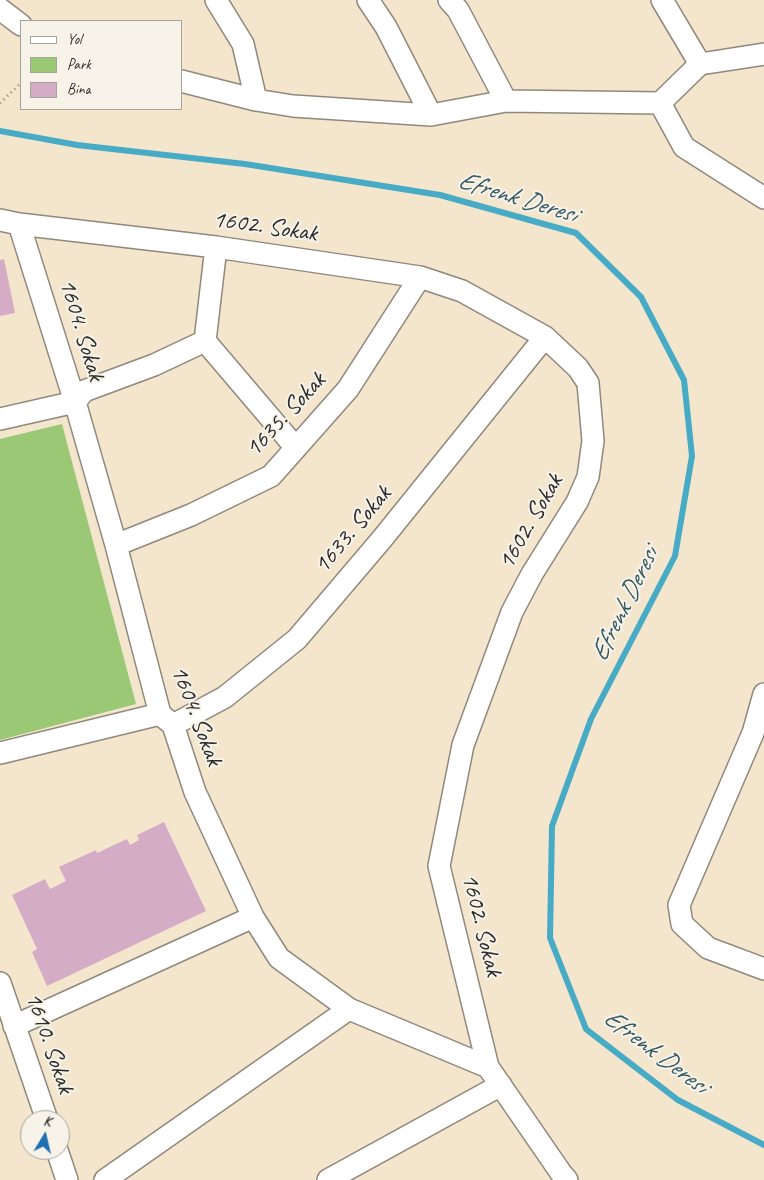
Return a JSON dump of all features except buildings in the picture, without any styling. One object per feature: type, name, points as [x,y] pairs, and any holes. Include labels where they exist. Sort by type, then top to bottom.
[{"type":"street","points":[[216,0],[243,44],[256,100]]},
{"type":"street","points":[[368,0],[386,27],[431,115]]},
{"type":"street","points":[[449,0],[458,10],[506,101]]},
{"type":"street","points":[[662,0],[700,64]]},
{"type":"street","points":[[0,9],[20,23]]},
{"type":"street","points":[[182,81],[256,100],[303,106],[431,115],[506,101],[660,103],[700,64],[764,54]]},
{"type":"street","points":[[660,103],[684,147],[764,198]]},
{"type":"street","name":"1602. Sokak","points":[[10,222],[216,247],[420,277],[462,291],[545,337],[578,368],[588,383],[593,442],[588,476],[577,502],[532,574],[512,612],[463,744],[439,866],[488,1067],[560,1178]]},
{"type":"street","name":"1604. Sokak","points":[[10,222],[75,402],[166,719],[195,792],[253,917],[279,958],[349,1009],[488,1067]]},
{"type":"street","points":[[216,247],[205,341],[296,448]]},
{"type":"street","name":"1635. Sokak","points":[[116,545],[191,515],[271,476],[348,389],[420,277]]},
{"type":"street","name":"1633. Sokak","points":[[0,753],[166,719],[224,697],[297,639],[382,540],[545,337]]},
{"type":"street","points":[[0,419],[75,402],[84,391],[154,365],[205,341]]},
{"type":"street","points":[[764,694],[753,733],[678,905],[682,924],[708,948],[764,969]]},
{"type":"street","points":[[14,1026],[253,917]]},
{"type":"street","name":"1610. Sokak","points":[[0,983],[43,1110]]},
{"type":"street","points":[[105,1180],[349,1009]]},
{"type":"street","points":[[328,1180],[501,1085]]},
{"type":"street","points":[[60,1160],[67,1180]]},
{"type":"path","points":[[0,103],[20,84]]},
{"type":"green space","points":[[62,424],[136,704],[0,740],[0,439]]},
{"type":"waterway","name":"Efrenk Deresi","points":[[0,131],[77,145],[245,164],[440,195],[576,233],[641,297],[684,380],[692,456],[675,556],[591,719],[552,826],[550,938],[586,1029],[678,1100],[764,1145]]}]
